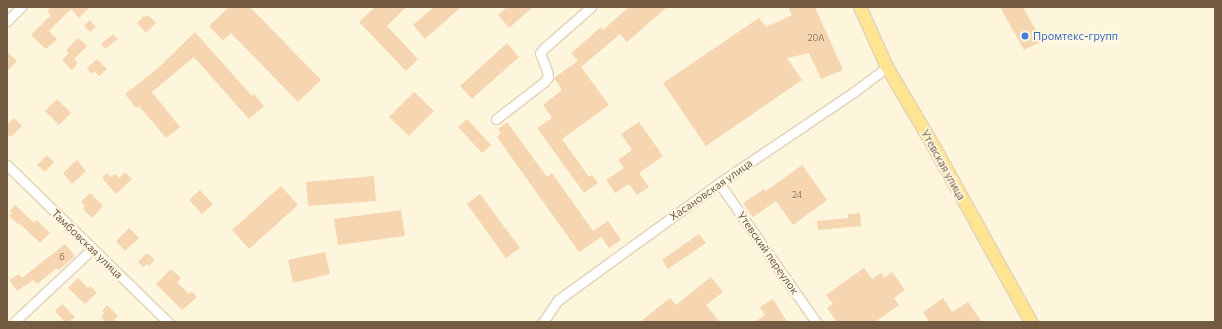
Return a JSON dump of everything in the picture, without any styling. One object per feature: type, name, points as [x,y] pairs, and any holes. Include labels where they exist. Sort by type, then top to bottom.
[{"type":"main road","name":"Утевская улица","points":[[860,7],[887,67],[933,145],[1031,322]]},
{"type":"street","points":[[7,21],[22,7]]},
{"type":"street","points":[[496,119],[544,82],[548,77],[548,71],[540,53],[591,7]]},
{"type":"street","name":"Хасановская улица","points":[[542,322],[558,300],[719,184],[854,92],[887,67]]},
{"type":"street","name":"Тамбовская улица","points":[[7,165],[168,322]]},
{"type":"street","name":"Утевский переулок","points":[[719,184],[816,322]]},
{"type":"street","points":[[14,322],[92,249]]},
{"type":"building","points":[[51,7],[90,7],[79,18],[71,9],[49,31],[57,39],[46,49],[31,35],[51,15],[47,11]]},
{"type":"building","points":[[229,7],[250,7],[321,80],[298,102],[231,33],[223,41],[209,26]]},
{"type":"building","points":[[375,7],[406,7],[387,26],[418,59],[406,71],[359,22]]},
{"type":"building","points":[[434,7],[461,7],[425,39],[413,25]]},
{"type":"building","points":[[507,7],[533,7],[509,28],[498,15]]},
{"type":"building","points":[[629,7],[667,7],[627,42],[620,34],[581,67],[609,105],[562,139],[589,177],[592,175],[598,183],[584,193],[537,128],[552,118],[543,105],[562,90],[554,78],[578,61],[571,53],[601,27],[603,30]]},
{"type":"building","points":[[788,7],[815,7],[843,70],[821,79],[809,53],[787,58],[802,80],[706,146],[663,83],[759,18],[766,27],[792,15]]},
{"type":"building","points":[[1000,7],[1023,7],[1042,41],[1024,50]]},
{"type":"building","points":[[148,15],[156,23],[146,33],[137,23],[144,16],[146,17]]},
{"type":"building","points":[[90,20],[96,27],[90,32],[84,26]]},
{"type":"building","points":[[195,32],[252,96],[254,94],[264,106],[249,119],[194,57],[152,92],[180,127],[166,138],[139,106],[136,108],[125,94],[156,70]]},
{"type":"building","points":[[113,34],[118,39],[105,49],[101,44]]},
{"type":"building","points":[[78,38],[87,46],[74,59],[78,63],[72,70],[62,60],[69,53],[66,50]]},
{"type":"building","points":[[507,43],[519,57],[472,99],[460,86]]},
{"type":"building","points":[[7,52],[17,61],[7,71]]},
{"type":"building","points":[[97,59],[107,69],[99,76],[94,71],[91,74],[87,68]]},
{"type":"building","points":[[414,92],[434,111],[409,136],[389,117]]},
{"type":"building","points":[[57,99],[71,113],[59,125],[45,111]]},
{"type":"building","points":[[14,118],[22,126],[11,137],[7,134],[7,125]]},
{"type":"building","points":[[467,119],[491,145],[482,153],[458,127]]},
{"type":"building","points":[[507,122],[547,177],[552,173],[593,231],[608,221],[621,240],[609,248],[601,237],[579,252],[497,137],[501,133],[498,129]]},
{"type":"building","points":[[639,122],[663,156],[639,173],[649,187],[637,195],[629,184],[615,193],[606,180],[624,168],[618,160],[632,150],[621,134]]},
{"type":"building","points":[[47,155],[54,162],[45,172],[37,165]]},
{"type":"building","points":[[77,160],[86,171],[72,184],[63,173]]},
{"type":"building","points":[[802,165],[827,200],[793,225],[776,201],[753,217],[743,203],[764,189],[766,191]]},
{"type":"building","points":[[125,172],[132,179],[116,194],[102,178],[107,173],[111,177],[115,174],[119,178]]},
{"type":"building","points":[[374,176],[376,201],[308,206],[306,182]]},
{"type":"building","points":[[281,186],[298,205],[249,249],[232,230]]},
{"type":"building","points":[[200,190],[213,204],[202,214],[189,200]]},
{"type":"building","points":[[90,193],[103,206],[92,218],[83,209],[85,206],[81,202]]},
{"type":"building","points":[[480,194],[520,248],[506,258],[467,204]]},
{"type":"building","points":[[15,205],[34,223],[37,220],[50,233],[40,243],[9,216],[12,213],[10,211]]},
{"type":"building","points":[[401,210],[405,236],[338,245],[334,219]]},
{"type":"building","points":[[860,213],[861,226],[818,230],[817,221],[848,218],[848,214]]},
{"type":"building","points":[[129,228],[139,238],[125,251],[116,241]]},
{"type":"building","points":[[699,234],[706,243],[668,269],[662,260]]},
{"type":"building","points":[[65,244],[75,256],[59,270],[57,268],[37,284],[33,280],[17,291],[9,280],[19,274],[22,278]]},
{"type":"building","points":[[325,252],[330,274],[293,283],[288,260]]},
{"type":"building","points":[[147,253],[155,260],[149,266],[147,264],[143,267],[138,262]]},
{"type":"building","points":[[864,268],[872,279],[881,273],[884,278],[892,272],[905,290],[894,298],[899,305],[875,322],[837,322],[827,308],[833,304],[826,295]]},
{"type":"building","points":[[171,269],[181,278],[177,282],[189,294],[192,291],[197,297],[182,310],[156,284]]},
{"type":"building","points":[[711,277],[723,292],[706,305],[720,322],[640,322],[670,298],[676,305]]},
{"type":"building","points":[[78,278],[88,288],[90,286],[97,293],[85,304],[68,288]]},
{"type":"building","points":[[943,298],[952,312],[968,302],[982,322],[929,322],[923,312]]},
{"type":"building","points":[[773,299],[787,322],[754,322],[765,315],[760,307]]},
{"type":"building","points":[[62,304],[75,317],[69,322],[65,322],[55,311]]},
{"type":"building","points":[[107,305],[118,316],[113,322],[106,322],[101,317],[104,313],[102,311]]},
{"type":"place","name":"Промтекс-групп","points":[[1025,36]]}]
